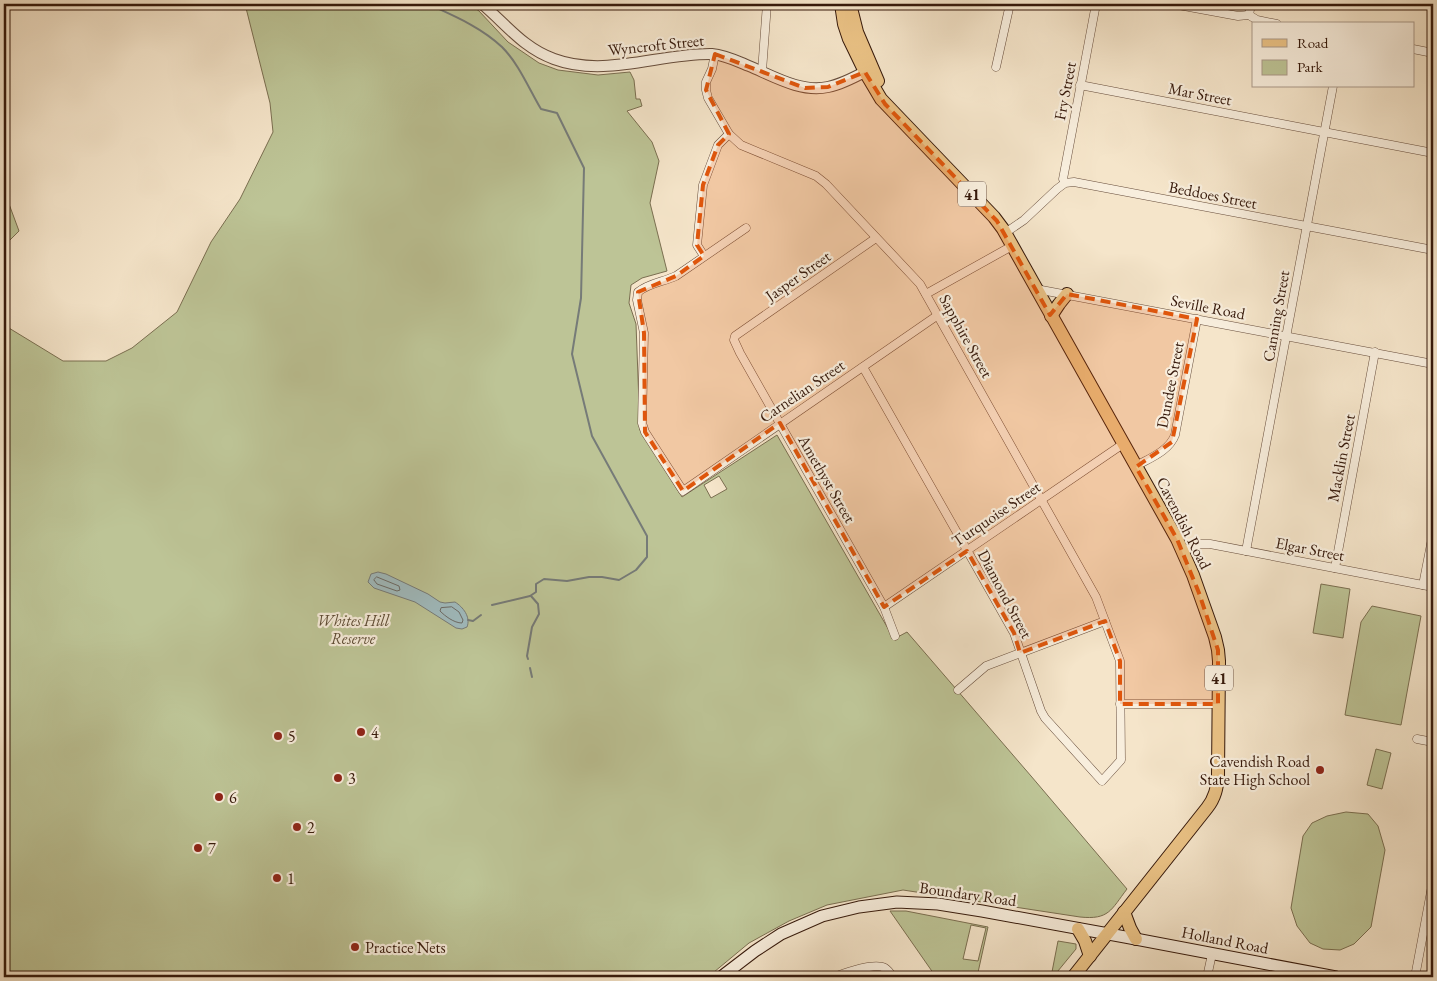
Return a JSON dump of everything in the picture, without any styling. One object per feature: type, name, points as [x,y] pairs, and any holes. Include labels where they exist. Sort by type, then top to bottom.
[{"type":"main road","name":"Cavendish Road","points":[[841,4],[846,32],[869,70]]},
{"type":"main road","name":"Cavendish Road","points":[[850,4],[869,70],[881,99],[994,217],[1005,233],[1183,551],[1217,645],[1219,662],[1218,776],[1214,796],[1207,808],[1074,977]]},
{"type":"main road","points":[[1051,316],[1068,294]]},
{"type":"main road","name":"Boundary Road","points":[[721,977],[781,934],[822,916],[860,907],[897,902],[938,904],[1107,934]]},
{"type":"main road","points":[[1124,912],[1136,939]]},
{"type":"main road","points":[[1078,929],[1085,940],[1090,956]]},
{"type":"main road","name":"Holland Road","points":[[1107,934],[1336,977]]},
{"type":"street","name":"Wyncroft Street","points":[[482,4],[524,43],[555,60],[573,64],[594,67],[715,54],[805,88],[833,86],[869,70]]},
{"type":"street","points":[[762,71],[767,4]]},
{"type":"street","points":[[996,68],[1010,4]]},
{"type":"street","name":"Fry Street","points":[[1066,183],[1063,179],[1096,4]]},
{"type":"street","points":[[1173,4],[1238,16],[1249,15],[1257,20],[1267,22]]},
{"type":"street","points":[[1249,15],[1251,4]]},
{"type":"street","points":[[1414,49],[1433,53]]},
{"type":"street","name":"Sapphire Street","points":[[715,54],[712,69],[706,82],[706,90],[708,98],[728,134],[741,145],[816,176],[826,184],[920,284],[1096,597],[1120,661],[1120,704]]},
{"type":"street","name":"Mar Street","points":[[1080,85],[1433,152]]},
{"type":"street","name":"Canning Street","points":[[1246,551],[1333,88]]},
{"type":"street","points":[[728,134],[718,144],[703,185],[697,245],[704,256],[746,228]]},
{"type":"street","name":"Beddoes Street","points":[[1066,183],[1074,182],[1433,250]]},
{"type":"street","points":[[1005,233],[1024,220],[1066,183]]},
{"type":"street","name":"Jasper Street","points":[[734,336],[876,238]]},
{"type":"street","points":[[926,294],[1012,246]]},
{"type":"street","name":"Carnelian Street","points":[[704,256],[676,276],[646,286],[638,292],[637,300],[644,333],[642,423],[645,432],[683,491],[938,315]]},
{"type":"street","name":"Seville Road","points":[[1036,289],[1433,364]]},
{"type":"street","name":"Dundee Street","points":[[1136,466],[1164,449],[1172,442],[1175,435],[1197,319]]},
{"type":"street","name":"Amethyst Street","points":[[734,336],[740,353],[884,607],[895,636]]},
{"type":"street","name":"Macklin Street","points":[[1335,568],[1375,352]]},
{"type":"street","name":"Diamond Street","points":[[863,367],[1014,634],[1045,718],[1102,781],[1121,760],[1120,704]]},
{"type":"street","name":"Turquoise Street","points":[[884,607],[1123,444]]},
{"type":"street","points":[[1424,585],[1433,534]]},
{"type":"street","name":"Elgar Street","points":[[1183,551],[1206,543],[1433,587]]},
{"type":"street","points":[[958,690],[986,666],[1105,621]]},
{"type":"street","points":[[1120,704],[1218,704]]},
{"type":"street","points":[[1417,739],[1433,742]]},
{"type":"street","points":[[1415,977],[1433,881]]},
{"type":"street","points":[[1207,977],[1212,954]]},
{"type":"street","points":[[834,977],[870,967],[878,967],[884,968],[893,977]]},
{"type":"highlighted area","points":[[715,54],[805,88],[828,87],[865,72],[885,104],[997,221],[1050,315],[1067,294],[1197,319],[1172,442],[1136,467],[1177,539],[1199,593],[1218,650],[1218,704],[1120,704],[1120,661],[1105,621],[1020,653],[1014,633],[967,551],[884,607],[780,423],[683,491],[645,432],[644,333],[638,292],[676,276],[704,256],[697,245],[703,185],[718,145],[729,134],[706,90]]},
{"type":"green space","name":"Whites Hill Reserve","points":[[245,4],[469,4],[479,11],[508,42],[539,63],[558,70],[598,75],[630,72],[634,80],[636,99],[640,99],[642,106],[627,111],[652,142],[659,161],[650,203],[667,271],[642,278],[631,285],[629,303],[636,324],[640,430],[682,497],[777,435],[894,639],[907,632],[1127,889],[1113,908],[1103,915],[1090,918],[903,890],[827,905],[789,921],[749,943],[708,977],[4,977],[4,325],[63,361],[106,361],[132,348],[177,312],[211,242],[240,199],[273,132],[270,103]],"holes":[[[719,476],[727,489],[711,498],[704,485]]]},
{"type":"green space","points":[[4,187],[19,231],[4,246]]},
{"type":"green space","points":[[1321,584],[1350,589],[1343,638],[1313,633]]},
{"type":"green space","points":[[1372,606],[1421,616],[1401,725],[1345,715],[1361,622]]},
{"type":"green space","points":[[1376,749],[1391,753],[1382,789],[1367,785]]},
{"type":"green space","points":[[1346,812],[1368,814],[1378,826],[1385,850],[1371,927],[1354,944],[1340,950],[1323,949],[1310,943],[1297,926],[1291,908],[1303,836],[1312,823],[1327,816]]},
{"type":"green space","points":[[890,911],[906,911],[988,927],[977,977],[936,977]],"holes":[[[971,925],[986,928],[978,961],[963,959]]]},
{"type":"green space","points":[[1058,941],[1076,944],[1076,949],[1051,977]]},
{"type":"water","points":[[378,572],[428,594],[440,602],[455,602],[466,613],[467,627],[462,629],[456,628],[415,602],[374,588],[368,582],[371,574]]},
{"type":"waterway","points":[[428,4],[476,28],[502,47],[519,69],[541,109],[557,113],[584,168],[581,298],[572,354],[592,436],[647,536],[647,557],[636,570],[619,580],[602,577],[567,581],[544,579],[536,584],[536,592],[530,596],[492,605]]},
{"type":"waterway","points":[[528,659],[532,627],[539,614],[538,604],[531,596]]},
{"type":"waterway","points":[[468,620],[473,621],[481,615]]},
{"type":"waterway","points":[[530,668],[532,677]]},
{"type":"place","name":"4","points":[[361,732]]},
{"type":"place","name":"5","points":[[278,736]]},
{"type":"place","name":"Cavendish Road State High School","points":[[1320,770]]},
{"type":"place","name":"3","points":[[338,778]]},
{"type":"place","name":"6","points":[[219,797]]},
{"type":"place","name":"2","points":[[297,827]]},
{"type":"place","name":"7","points":[[198,848]]},
{"type":"place","name":"1","points":[[277,878]]},
{"type":"place","name":"Practice Nets","points":[[355,947]]}]
